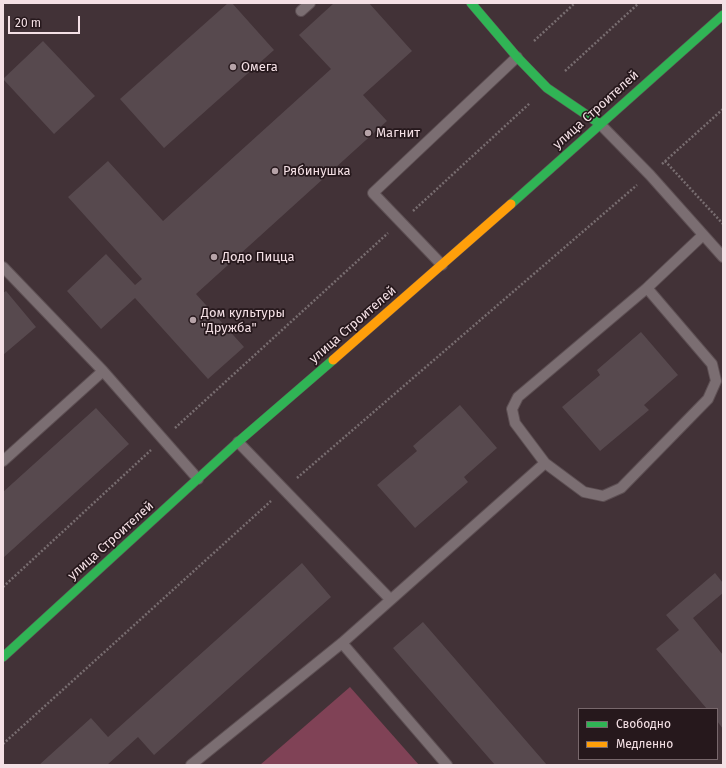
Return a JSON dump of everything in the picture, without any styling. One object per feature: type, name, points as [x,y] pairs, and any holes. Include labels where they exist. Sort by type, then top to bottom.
[{"type":"street","points":[[471,3],[547,88],[600,124]]},
{"type":"street","name":"улица Строителей","points":[[3,657],[238,442],[442,265],[723,15]]},
{"type":"lane","points":[[300,10],[310,3]]},
{"type":"lane","points":[[442,265],[373,192],[517,56]]},
{"type":"lane","points":[[600,124],[650,174],[723,257]]},
{"type":"lane","points":[[647,288],[712,364],[716,381],[708,399],[621,488],[603,496],[584,492],[545,463],[515,423],[512,409],[518,397],[647,288],[703,234]]},
{"type":"lane","points":[[3,268],[103,371],[198,479]]},
{"type":"lane","points":[[3,461],[103,371]]},
{"type":"lane","points":[[238,442],[390,599]]},
{"type":"lane","points":[[191,765],[342,643],[545,463]]},
{"type":"lane","points":[[342,643],[447,765]]},
{"type":"path","points":[[517,56],[574,3]]},
{"type":"path","points":[[3,587],[639,3]]},
{"type":"path","points":[[3,744],[284,490],[665,161],[723,108]]},
{"type":"path","points":[[665,161],[723,224]]},
{"type":"shaded area","points":[[350,687],[419,765],[260,765]]},
{"type":"building","points":[[228,3],[232,3],[274,50],[164,148],[120,99]]},
{"type":"building","name":"Рябинушка","points":[[334,3],[369,3],[412,51],[363,95],[387,121],[196,294],[244,347],[208,379],[135,298],[101,329],[67,291],[106,254],[135,285],[142,279],[68,197],[108,161],[163,221],[331,69],[299,35]]},
{"type":"building","points":[[43,41],[95,96],[54,134],[3,79]]},
{"type":"building","points":[[6,291],[36,327],[3,355],[3,293]]},
{"type":"building","points":[[641,332],[678,375],[644,405],[649,410],[600,451],[562,407],[600,375],[597,370]]},
{"type":"building","points":[[460,405],[497,448],[464,477],[468,482],[415,528],[377,485],[417,451],[413,446]]},
{"type":"building","points":[[96,408],[129,444],[3,558],[3,492]]},
{"type":"building","points":[[302,563],[331,597],[154,755],[138,737],[107,765],[39,765],[91,718],[108,737]]},
{"type":"building","points":[[715,573],[723,583],[723,593],[693,618],[723,655],[723,729],[718,722],[718,708],[706,708],[656,649],[679,630],[666,615]]},
{"type":"building","points":[[423,622],[547,765],[495,765],[393,648]]},
{"type":"traffic: fast","points":[[471,3],[517,57],[547,88],[600,124]]},
{"type":"traffic: fast","points":[[511,204],[723,15]]},
{"type":"traffic: fast","points":[[3,657],[238,442],[333,360]]},
{"type":"traffic: slow","points":[[333,360],[511,204]]},
{"type":"place","name":"Омега","points":[[233,67]]},
{"type":"place","name":"Магнит","points":[[368,133]]},
{"type":"place","name":"Рябинушка","points":[[275,171]]},
{"type":"place","name":"Додо Пицца","points":[[214,257]]},
{"type":"place","name":"Дом культуры \"Дружба\"","points":[[193,320]]}]
